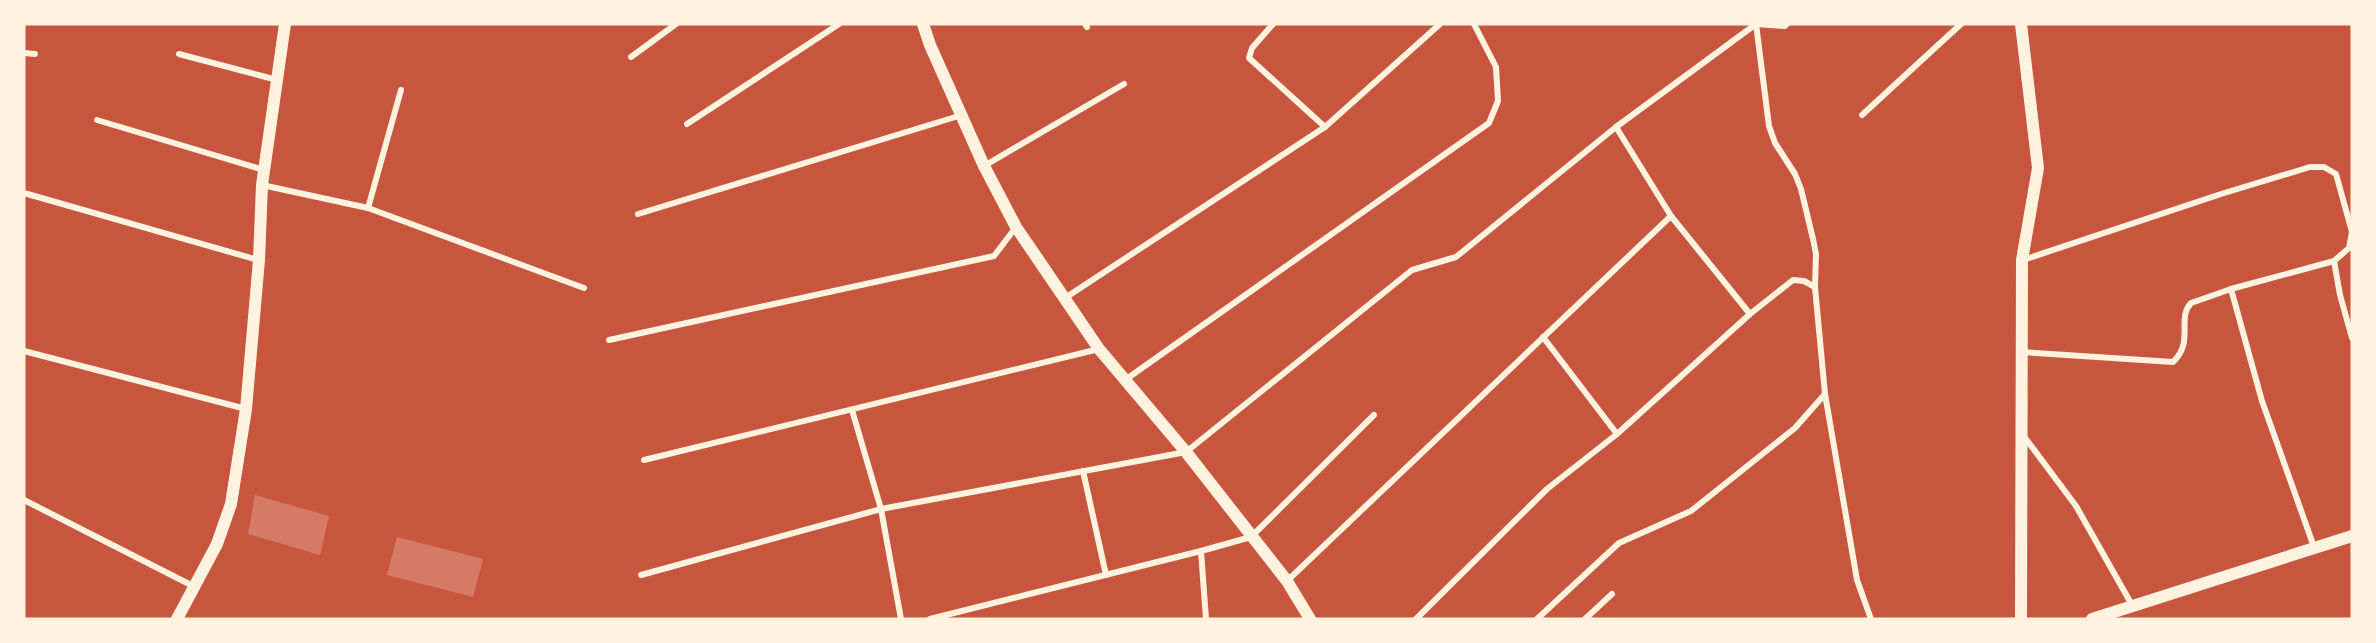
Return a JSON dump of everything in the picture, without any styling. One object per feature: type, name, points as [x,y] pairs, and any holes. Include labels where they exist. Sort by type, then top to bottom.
[{"type":"main road","points":[[177,619],[217,544],[231,504],[246,409],[259,260],[262,185],[285,24]]},
{"type":"main road","points":[[923,24],[930,45],[984,166],[1016,227],[1099,349],[1186,452],[1287,581],[1310,619]]},
{"type":"main road","points":[[2021,24],[2038,168],[2022,260],[2021,619]]},
{"type":"main road","points":[[2092,619],[2352,536]]},
{"type":"street","points":[[631,57],[676,24]]},
{"type":"street","points":[[687,124],[839,24]]},
{"type":"street","points":[[1273,24],[1252,48],[1249,58],[1325,126]]},
{"type":"street","points":[[1065,298],[1325,126],[1440,24]]},
{"type":"street","points":[[1124,381],[1489,123],[1498,101],[1496,67],[1474,24]]},
{"type":"street","points":[[641,575],[881,509],[1186,452],[1412,270],[1456,257],[1616,127],[1756,24],[1785,26],[1787,24]]},
{"type":"street","points":[[1756,24],[1769,126],[1775,143],[1795,174],[1801,189],[1816,254],[1815,287],[1825,394],[1857,580],[1871,619]]},
{"type":"street","points":[[1862,115],[1961,24]]},
{"type":"street","points":[[24,53],[35,54]]},
{"type":"street","points":[[179,54],[278,80]]},
{"type":"street","points":[[984,166],[1124,84]]},
{"type":"street","points":[[368,208],[401,90]]},
{"type":"street","points":[[638,214],[962,115]]},
{"type":"street","points":[[97,120],[265,170]]},
{"type":"street","points":[[1616,127],[1671,216],[1750,314]]},
{"type":"street","points":[[2021,352],[2174,362],[2181,355],[2185,345],[2186,308],[2191,303],[2231,289],[2334,261],[2349,248],[2352,232],[2336,174],[2324,167],[2310,167],[2220,194],[2022,260]]},
{"type":"street","points":[[262,185],[368,208],[584,288]]},
{"type":"street","points":[[24,193],[259,260]]},
{"type":"street","points":[[1287,581],[1671,216]]},
{"type":"street","points":[[609,340],[994,256],[1016,227]]},
{"type":"street","points":[[2334,261],[2340,295],[2352,338]]},
{"type":"street","points":[[1416,619],[1547,489],[1617,434],[1750,314],[1794,280],[1804,281],[1815,287]]},
{"type":"street","points":[[2231,289],[2262,401],[2314,547]]},
{"type":"street","points":[[1543,337],[1617,434]]},
{"type":"street","points":[[644,460],[1099,349]]},
{"type":"street","points":[[24,351],[246,409]]},
{"type":"street","points":[[1537,619],[1618,543],[1691,511],[1795,428],[1825,394]]},
{"type":"street","points":[[852,410],[881,509],[902,619]]},
{"type":"street","points":[[930,619],[1201,552],[1251,537],[1374,415]]},
{"type":"street","points":[[2022,435],[2076,506],[2132,605]]},
{"type":"street","points":[[1083,471],[1106,575]]},
{"type":"street","points":[[24,500],[193,586]]},
{"type":"street","points":[[1201,552],[1206,619]]},
{"type":"street","points":[[1585,619],[1612,594]]},
{"type":"building","points":[[255,495],[329,516],[320,555],[248,534]]},
{"type":"building","points":[[397,537],[483,559],[473,597],[387,575]]}]
